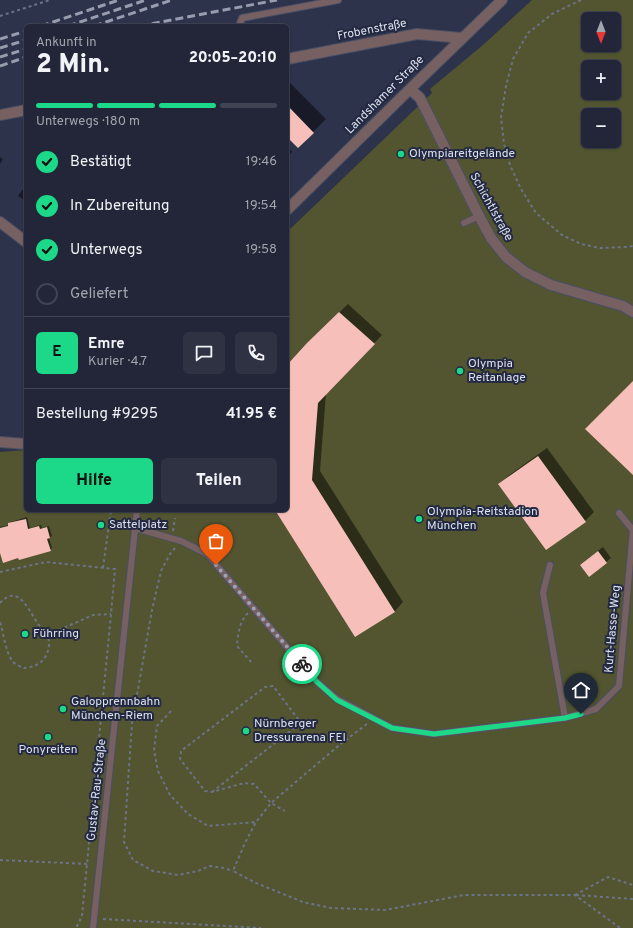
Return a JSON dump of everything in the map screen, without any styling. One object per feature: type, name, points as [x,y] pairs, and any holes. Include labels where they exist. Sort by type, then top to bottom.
[{"type":"street","name":"Landshamer Straße","points":[[289,208],[502,0]]},
{"type":"street","name":"Frobenstraße","points":[[289,59],[417,34],[462,38]]},
{"type":"street","name":"Schichtlstraße","points":[[410,89],[420,98],[479,216],[491,238],[506,257],[525,272],[551,285],[611,302],[623,306],[633,312]]},
{"type":"street","points":[[0,115],[24,110]]},
{"type":"street","points":[[0,222],[24,240]]},
{"type":"street","points":[[0,442],[24,444]]},
{"type":"lane","points":[[240,24],[242,18],[338,0]]},
{"type":"lane","points":[[464,223],[479,216]]},
{"type":"lane","name":"Gustav-Rau-Straße","points":[[93,928],[137,512]]},
{"type":"lane","points":[[619,514],[633,529]]},
{"type":"lane","name":"Kurt-Hasse-Weg","points":[[135,528],[181,541],[207,554],[317,682],[337,700],[392,728],[434,734],[565,718],[596,709],[619,686],[633,529]]},
{"type":"lane","points":[[550,565],[543,593],[565,718]]},
{"type":"path","points":[[0,16],[50,0]]},
{"type":"path","points":[[581,0],[552,14],[528,33],[512,59],[501,117],[504,144],[510,165],[521,189],[536,213],[562,235],[581,244],[600,248],[633,246]]},
{"type":"path","points":[[103,568],[111,512]]},
{"type":"path","points":[[172,538],[175,518]]},
{"type":"path","points":[[181,541],[170,554],[161,571],[152,610],[132,723],[124,842],[133,860],[153,871],[178,875],[210,866],[224,868],[256,883],[304,902],[331,908],[385,910],[464,895],[575,895],[633,899]]},
{"type":"path","points":[[0,572],[46,562],[115,569],[88,864],[82,916],[76,928]]},
{"type":"path","points":[[0,604],[4,599],[13,596],[21,599],[28,607],[40,626],[48,635],[48,652],[44,660],[35,666],[25,668],[14,663],[9,654],[0,621]]},
{"type":"path","points":[[253,608],[246,614],[241,624],[237,646],[253,664]]},
{"type":"path","points":[[48,635],[93,615],[111,614]]},
{"type":"path","points":[[212,792],[297,726],[298,719],[273,686],[265,687],[180,751],[180,759],[205,791],[212,792],[244,784],[254,784],[271,803],[285,811]]},
{"type":"path","points":[[171,711],[156,726],[154,750],[158,771],[170,795],[188,814],[208,826],[256,822]]},
{"type":"path","points":[[233,872],[245,843],[256,822],[271,803],[343,742],[374,718]]},
{"type":"path","points":[[0,860],[88,864]]},
{"type":"path","points":[[575,895],[608,877],[633,885]]},
{"type":"path","points":[[575,895],[620,928]]},
{"type":"path","points":[[94,919],[261,928]]},
{"type":"green space","name":"Olympia Reitanlage","points":[[532,0],[633,0],[633,928],[0,928],[0,452],[24,450],[24,512],[289,512],[289,230],[432,93],[430,89],[483,45]]},
{"type":"building","points":[[289,107],[314,133],[298,148],[289,139]]},
{"type":"building","points":[[339,312],[375,344],[318,403],[312,480],[395,612],[355,637],[276,512],[289,512],[289,363]]},
{"type":"building","points":[[633,381],[633,475],[585,429]]},
{"type":"building","points":[[538,456],[586,522],[546,550],[498,484]]},
{"type":"building","points":[[26,519],[28,529],[39,526],[40,529],[47,527],[50,538],[47,539],[51,551],[19,560],[18,558],[3,563],[0,553],[0,528],[8,526],[8,523]]},
{"type":"building","points":[[598,551],[607,563],[589,577],[580,565]]},
{"type":"railway","points":[[47,24],[119,0]]},
{"type":"railway","points":[[74,24],[146,0]]},
{"type":"railway","points":[[100,24],[172,0]]},
{"type":"railway","points":[[151,24],[277,0]]},
{"type":"railway","points":[[0,39],[24,32]]},
{"type":"railway","points":[[0,48],[24,41]]},
{"type":"railway","points":[[0,57],[24,50]]},
{"type":"railway","points":[[0,66],[24,58]]},
{"type":"way so far","points":[[216,565],[302,664]]},
{"type":"place","name":"Olympiareitgelände","points":[[401,154]]},
{"type":"place","name":"Olympia Reitanlage","points":[[460,371]]},
{"type":"place","name":"Olympia-Reitstadion München","points":[[419,519]]},
{"type":"place","name":"Sattelplatz","points":[[101,525]]},
{"type":"place","name":"Führring","points":[[25,634]]},
{"type":"place","name":"Galopprennbahn München-Riem","points":[[63,709]]},
{"type":"place","name":"Nürnberger Dressurarena FEI","points":[[246,731]]},
{"type":"place","name":"Ponyreiten","points":[[48,737]]},
{"type":"route","points":[[302,664],[317,682],[337,700],[392,728],[434,734],[565,718],[581,714]]}]
